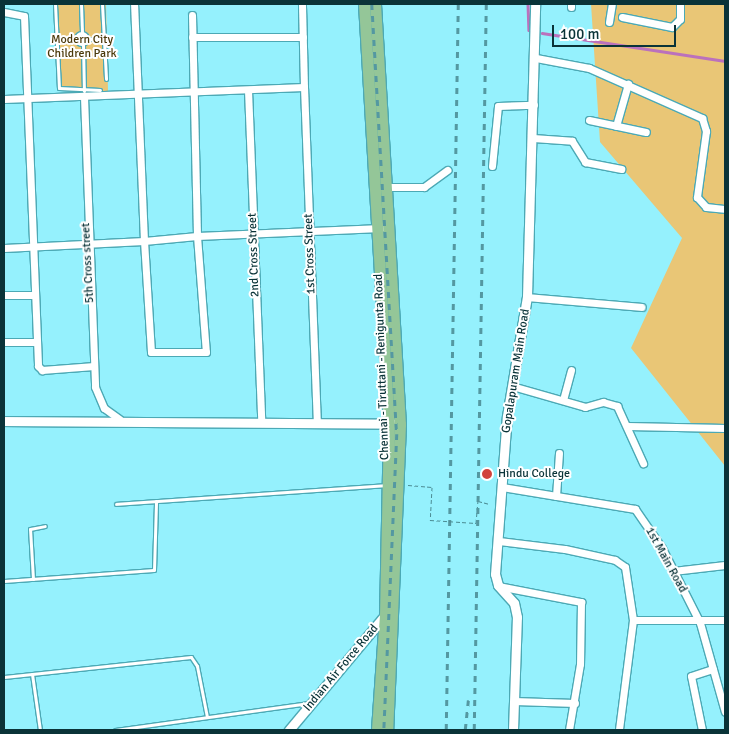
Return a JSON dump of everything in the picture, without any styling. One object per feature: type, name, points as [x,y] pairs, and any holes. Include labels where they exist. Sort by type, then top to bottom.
[{"type":"highway","name":"Chennai - Tiruttani - Renigunta Road","points":[[364,4],[383,228],[394,424],[396,607],[388,730]]},
{"type":"highway","name":"Chennai - Tiruttani - Renigunta Road","points":[[374,4],[386,187],[383,228]]},
{"type":"highway","name":"Chennai - Tiruttani - Renigunta Road","points":[[377,730],[394,485]]},
{"type":"street","points":[[134,4],[144,241],[152,354],[206,352],[197,236],[192,15]]},
{"type":"street","name":"1st Cross Street","points":[[302,4],[317,420]]},
{"type":"street","name":"Gopalapuram Main Road","points":[[498,586],[498,541],[512,386],[527,297],[536,58],[535,4]]},
{"type":"street","points":[[609,22],[612,4]]},
{"type":"street","points":[[622,17],[672,27],[680,20],[680,4]]},
{"type":"street","points":[[4,12],[24,16],[37,342],[40,369],[94,366]]},
{"type":"street","points":[[192,37],[303,37]]},
{"type":"street","points":[[536,58],[589,68],[702,118],[706,131],[697,197],[706,207],[724,209]]},
{"type":"street","points":[[616,126],[628,84]]},
{"type":"street","points":[[4,99],[84,93],[138,94],[304,87]]},
{"type":"street","name":"2nd Cross Street","points":[[248,90],[260,420]]},
{"type":"street","name":"5th Cross street","points":[[84,93],[87,242],[96,396],[119,419]]},
{"type":"street","points":[[492,166],[498,106],[534,105]]},
{"type":"street","points":[[589,120],[646,132]]},
{"type":"street","points":[[533,138],[572,141],[585,162],[621,169]]},
{"type":"street","points":[[386,187],[424,187],[447,170]]},
{"type":"street","points":[[4,248],[87,242],[144,241],[253,232],[383,228]]},
{"type":"street","points":[[4,296],[35,295]]},
{"type":"street","points":[[527,297],[642,307]]},
{"type":"street","points":[[4,342],[37,342]]},
{"type":"street","points":[[564,400],[571,370]]},
{"type":"street","points":[[512,386],[585,407],[610,402],[617,406],[643,463]]},
{"type":"street","points":[[4,421],[119,419],[317,420],[394,424]]},
{"type":"street","points":[[627,426],[725,428]]},
{"type":"street","points":[[556,496],[559,453]]},
{"type":"street","name":"1st Main Road","points":[[502,487],[635,509],[673,570],[700,623],[725,712]]},
{"type":"street","points":[[498,541],[616,560],[627,572],[633,620],[619,730]]},
{"type":"street","points":[[673,570],[725,565]]},
{"type":"street","points":[[498,586],[514,603],[517,617],[513,730]]},
{"type":"street","points":[[498,586],[581,602],[575,703],[569,730]]},
{"type":"street","name":"Indian Air Force Road","points":[[289,730],[385,615],[396,607]]},
{"type":"street","points":[[633,620],[700,623],[725,620]]},
{"type":"street","points":[[702,730],[691,676],[713,669]]},
{"type":"street","points":[[514,701],[575,703]]},
{"type":"lane","points":[[55,4],[59,88],[84,93],[100,90]]},
{"type":"lane","points":[[81,4],[82,34],[88,39],[104,39]]},
{"type":"lane","points":[[102,4],[106,80]]},
{"type":"lane","points":[[57,39],[77,38],[82,34]]},
{"type":"lane","points":[[77,38],[83,45],[84,93]]},
{"type":"lane","points":[[83,45],[88,39]]},
{"type":"lane","points":[[116,504],[394,485]]},
{"type":"lane","points":[[4,581],[154,570],[156,501]]},
{"type":"lane","points":[[33,579],[30,529],[45,526]]},
{"type":"lane","points":[[4,677],[191,657],[197,666],[207,717]]},
{"type":"lane","points":[[32,674],[40,730]]},
{"type":"lane","points":[[115,730],[312,702]]},
{"type":"path","points":[[394,485],[432,487],[430,520],[476,523],[478,501],[501,506]]},
{"type":"green space","name":"Modern City Children Park","points":[[55,4],[106,4],[108,91],[59,91]]},
{"type":"green space","points":[[591,4],[725,4],[725,466],[631,348],[682,238],[600,142]]},
{"type":"waterway","points":[[528,4],[529,30]]},
{"type":"waterway","points":[[542,33],[725,61]]},
{"type":"railway","points":[[372,4],[397,434],[384,730]]},
{"type":"railway","points":[[446,730],[458,4]]},
{"type":"railway","points":[[474,730],[486,4]]},
{"type":"railway","points":[[465,730],[468,700]]},
{"type":"place","name":"Hindu College","points":[[487,474]]}]
